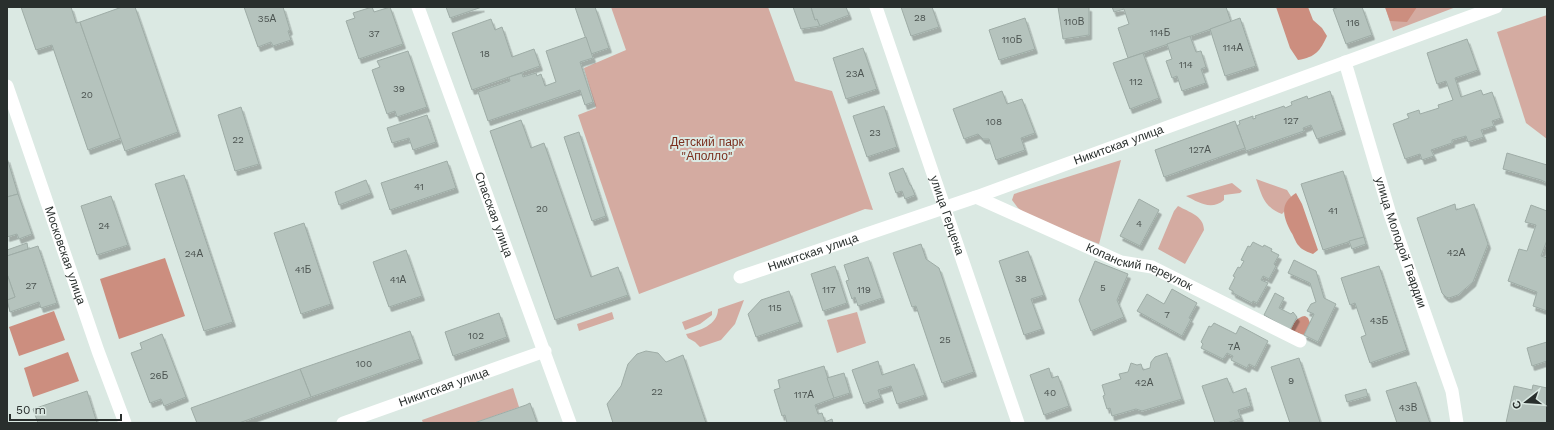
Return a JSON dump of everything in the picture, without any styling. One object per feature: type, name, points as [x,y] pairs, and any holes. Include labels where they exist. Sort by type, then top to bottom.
[{"type":"street","name":"Спасская улица","points":[[418,7],[545,351],[570,423]]},
{"type":"street","name":"улица Герцена","points":[[876,7],[1018,423]]},
{"type":"street","name":"Никитская улица","points":[[740,277],[976,197],[1496,7]]},
{"type":"street","name":"улица Молодой Гвардии","points":[[1345,62],[1390,214],[1452,391],[1457,423]]},
{"type":"street","name":"Московская улица","points":[[7,86],[98,351],[125,423]]},
{"type":"street","name":"Копанский переулок","points":[[976,197],[1121,262],[1152,267],[1300,341]]},
{"type":"street","name":"Никитская улица","points":[[343,423],[545,351]]},
{"type":"green space","name":"Детский парк \"Аполло\"","points":[[611,7],[768,7],[795,81],[832,91],[873,210],[865,209],[639,294],[578,115],[596,108],[584,68],[626,50]]},
{"type":"green space","points":[[1385,7],[1456,7],[1393,31]]},
{"type":"green space","points":[[1547,15],[1547,139],[1526,123],[1497,32]]},
{"type":"green space","points":[[1121,160],[1099,244],[1030,217],[1018,208],[1012,200],[1014,194]]},
{"type":"green space","points":[[1256,179],[1287,190],[1294,201],[1282,214],[1276,211],[1264,200]]},
{"type":"green space","points":[[1232,183],[1242,191],[1240,193],[1224,195],[1224,200],[1214,205],[1195,201],[1186,196]]},
{"type":"green space","points":[[1178,206],[1199,218],[1204,230],[1185,264],[1158,249],[1174,211]]},
{"type":"green space","points":[[744,300],[735,324],[721,340],[700,347],[688,338],[686,334],[702,329],[711,323],[717,315],[718,309]]},
{"type":"green space","points":[[712,311],[712,315],[700,324],[685,330],[682,322]]},
{"type":"green space","points":[[612,312],[614,319],[579,331],[577,324]]},
{"type":"green space","points":[[857,312],[866,343],[837,353],[827,320]]},
{"type":"green space","points":[[513,388],[519,407],[474,423],[423,423],[422,420]]},
{"type":"shaded area","points":[[1276,7],[1308,7],[1313,20],[1322,28],[1327,36],[1317,52],[1309,57],[1298,60],[1290,48]]},
{"type":"shaded area","points":[[1385,7],[1417,7],[1407,22],[1390,21]]},
{"type":"shaded area","points":[[1296,193],[1302,204],[1318,250],[1313,254],[1303,250],[1300,247],[1286,221],[1284,211],[1285,206],[1287,201]]},
{"type":"shaded area","points":[[165,258],[185,316],[119,339],[100,279]]},
{"type":"shaded area","points":[[54,311],[65,340],[19,356],[9,327]]},
{"type":"shaded area","points":[[1305,316],[1308,318],[1310,323],[1304,335],[1290,330],[1296,321]]},
{"type":"shaded area","points":[[68,352],[79,381],[33,397],[24,368]]},
{"type":"building","points":[[21,7],[71,7],[76,23],[80,22],[121,138],[88,150],[52,45],[36,50]]},
{"type":"building","points":[[122,7],[135,7],[178,132],[125,151],[80,22]]},
{"type":"building","points":[[244,7],[283,7],[290,30],[288,31],[291,40],[273,46],[271,42],[258,47]]},
{"type":"building","points":[[372,7],[374,12],[390,7],[403,44],[359,59],[346,21],[355,18],[353,13]]},
{"type":"building","points":[[446,7],[482,7],[450,18]]},
{"type":"building","points":[[575,7],[595,7],[609,48],[591,54]]},
{"type":"building","points":[[793,7],[811,7],[815,20],[817,19],[820,26],[801,29]]},
{"type":"building","points":[[811,7],[846,7],[849,15],[820,26],[817,19],[815,20]]},
{"type":"building","points":[[901,7],[932,7],[939,27],[911,36]]},
{"type":"building","points":[[1058,7],[1089,7],[1089,35],[1063,39]]},
{"type":"building","points":[[1112,7],[1226,7],[1231,22],[1128,58],[1118,28],[1129,24],[1124,9],[1114,12]]},
{"type":"building","points":[[1339,7],[1362,7],[1372,35],[1346,44],[1333,9]]},
{"type":"building","points":[[1025,18],[1035,49],[999,60],[989,30]]},
{"type":"building","points":[[1240,18],[1256,66],[1225,76],[1210,29]]},
{"type":"building","points":[[491,19],[495,30],[502,27],[512,57],[534,49],[540,66],[472,90],[452,33]]},
{"type":"building","points":[[1190,36],[1196,52],[1201,51],[1206,67],[1201,69],[1206,83],[1182,91],[1177,76],[1172,78],[1166,61],[1172,59],[1167,44]]},
{"type":"building","points":[[586,37],[593,58],[580,62],[593,102],[585,105],[580,90],[488,121],[478,92],[510,81],[509,77],[522,73],[523,77],[536,73],[537,76],[541,74],[545,86],[556,82],[546,51]]},
{"type":"building","points":[[1467,39],[1478,70],[1455,78],[1461,97],[1481,90],[1483,95],[1492,92],[1501,118],[1492,121],[1494,126],[1481,130],[1484,137],[1468,142],[1466,136],[1452,140],[1452,143],[1431,150],[1434,156],[1422,160],[1420,154],[1405,159],[1393,124],[1409,118],[1407,114],[1419,110],[1420,114],[1439,108],[1438,105],[1453,100],[1446,81],[1437,84],[1427,53]]},
{"type":"building","points":[[863,48],[877,89],[846,99],[833,58]]},
{"type":"building","points":[[408,51],[427,107],[397,117],[395,111],[387,114],[372,70],[380,67],[377,61]]},
{"type":"building","points":[[1143,53],[1159,98],[1130,109],[1113,63]]},
{"type":"building","points":[[1002,91],[1007,104],[1022,99],[1035,133],[1021,138],[1025,150],[996,160],[989,139],[983,139],[978,134],[964,139],[953,109]]},
{"type":"building","points":[[1330,91],[1343,130],[1317,139],[1311,125],[1303,128],[1304,131],[1246,151],[1237,126],[1240,124],[1239,121],[1253,116],[1253,119],[1256,118],[1255,116],[1284,106],[1285,108],[1292,105],[1291,102],[1307,96],[1308,99]]},
{"type":"building","points":[[884,106],[897,147],[867,157],[853,116]]},
{"type":"building","points":[[241,107],[259,164],[235,171],[218,115]]},
{"type":"building","points":[[427,115],[436,142],[413,150],[409,138],[392,143],[387,128]]},
{"type":"building","points":[[521,120],[531,148],[544,143],[591,277],[618,267],[628,295],[555,320],[490,131]]},
{"type":"building","points":[[1235,121],[1245,148],[1164,177],[1155,150]]},
{"type":"building","points":[[579,132],[606,216],[592,221],[564,137]]},
{"type":"building","points":[[1507,153],[1547,165],[1547,183],[1503,169]]},
{"type":"building","points":[[7,158],[18,194],[7,197]]},
{"type":"building","points":[[447,161],[456,188],[390,210],[381,183]]},
{"type":"building","points":[[903,168],[915,195],[905,199],[902,191],[896,193],[889,173]]},
{"type":"building","points":[[1343,171],[1364,237],[1323,250],[1301,184]]},
{"type":"building","points":[[184,175],[233,322],[204,331],[155,184]]},
{"type":"building","points":[[366,180],[371,193],[339,205],[335,192]]},
{"type":"building","points":[[18,194],[32,234],[19,239],[17,234],[7,237],[7,197]]},
{"type":"building","points":[[111,196],[128,245],[97,255],[81,206]]},
{"type":"building","points":[[1139,199],[1159,210],[1140,246],[1120,236]]},
{"type":"building","points":[[1455,204],[1456,210],[1474,204],[1488,244],[1473,282],[1458,295],[1449,298],[1442,293],[1417,218]]},
{"type":"building","points":[[1531,205],[1547,211],[1547,240],[1541,256],[1547,258],[1547,311],[1533,306],[1537,292],[1508,281],[1519,249],[1527,251],[1536,225],[1525,222]]},
{"type":"building","points":[[304,223],[331,304],[301,314],[274,233]]},
{"type":"building","points":[[1364,237],[1366,244],[1352,249],[1349,241]]},
{"type":"building","points":[[1253,242],[1263,247],[1264,245],[1272,249],[1271,251],[1279,255],[1274,264],[1276,266],[1269,279],[1263,276],[1261,280],[1268,283],[1257,303],[1253,301],[1252,303],[1233,293],[1233,291],[1229,289],[1235,277],[1233,276],[1238,267],[1240,268],[1244,261],[1241,260],[1248,246],[1250,247]]},
{"type":"building","points":[[27,243],[28,249],[7,256],[7,250]]},
{"type":"building","points":[[921,244],[926,259],[939,268],[974,372],[942,383],[916,306],[912,307],[893,253]]},
{"type":"building","points":[[38,246],[57,303],[41,308],[39,302],[10,312],[7,300],[15,297],[7,274],[7,256]]},
{"type":"building","points":[[406,250],[422,296],[389,307],[373,262]]},
{"type":"building","points":[[1028,251],[1044,295],[1031,299],[1042,329],[1024,335],[999,261]]},
{"type":"building","points":[[868,257],[882,298],[858,306],[855,297],[852,299],[846,281],[849,280],[844,265]]},
{"type":"building","points":[[1294,260],[1316,271],[1324,298],[1336,304],[1318,342],[1304,335],[1314,314],[1307,311],[1311,304],[1316,302],[1310,283],[1288,273]]},
{"type":"building","points":[[1095,261],[1128,274],[1117,300],[1124,317],[1091,331],[1079,300]]},
{"type":"building","points":[[835,266],[847,303],[823,311],[811,274]]},
{"type":"building","points":[[1379,266],[1407,350],[1370,363],[1361,337],[1366,335],[1355,303],[1350,305],[1341,278]]},
{"type":"building","points":[[7,274],[15,297],[7,300]]},
{"type":"building","points":[[1172,289],[1197,303],[1182,336],[1137,311],[1147,294],[1164,304]]},
{"type":"building","points":[[789,291],[800,322],[756,337],[748,314],[761,300]]},
{"type":"building","points":[[1275,293],[1284,298],[1279,308],[1291,314],[1293,312],[1297,317],[1290,330],[1264,315]]},
{"type":"building","points":[[499,313],[507,337],[453,356],[445,332]]},
{"type":"building","points":[[1214,323],[1236,334],[1240,326],[1268,341],[1255,367],[1249,364],[1247,368],[1231,360],[1233,356],[1227,353],[1223,359],[1201,348],[1203,344],[1201,342],[1209,326],[1211,327]]},
{"type":"building","points":[[410,331],[420,359],[311,397],[300,369]]},
{"type":"building","points":[[162,334],[186,397],[164,406],[161,399],[150,403],[131,353],[142,349],[140,343]]},
{"type":"building","points":[[1547,342],[1547,361],[1532,366],[1527,348]]},
{"type":"building","points":[[646,351],[658,353],[666,362],[683,355],[706,423],[613,423],[607,404],[621,386],[628,364],[637,354]]},
{"type":"building","points":[[1167,353],[1182,399],[1142,411],[1136,409],[1112,416],[1110,408],[1107,409],[1103,396],[1105,395],[1102,385],[1121,379],[1119,374],[1128,372],[1131,363],[1137,365],[1141,364],[1143,370],[1150,368],[1151,362],[1155,357]]},
{"type":"building","points":[[1299,358],[1320,422],[1317,423],[1290,423],[1271,367]]},
{"type":"building","points":[[878,361],[882,375],[914,364],[925,395],[897,404],[891,386],[878,390],[881,398],[864,404],[852,370]]},
{"type":"building","points":[[824,366],[834,398],[815,405],[818,414],[822,413],[825,422],[832,419],[833,423],[787,423],[785,415],[782,416],[774,390],[780,388],[778,380]]},
{"type":"building","points":[[1049,368],[1052,378],[1058,376],[1069,406],[1044,415],[1030,375]]},
{"type":"building","points":[[300,369],[311,397],[239,423],[197,423],[191,408]]},
{"type":"building","points":[[844,373],[850,393],[834,398],[827,378]]},
{"type":"building","points":[[1227,378],[1233,393],[1246,388],[1251,406],[1238,410],[1241,418],[1227,423],[1215,423],[1202,386]]},
{"type":"building","points":[[1416,382],[1430,423],[1397,423],[1386,391]]},
{"type":"building","points":[[1533,385],[1547,388],[1547,423],[1506,423],[1514,386],[1532,390]]},
{"type":"building","points":[[1366,389],[1368,396],[1347,402],[1345,395]]},
{"type":"building","points":[[87,391],[97,423],[38,423],[33,409]]},
{"type":"building","points":[[530,403],[537,423],[474,423],[526,405]]}]
